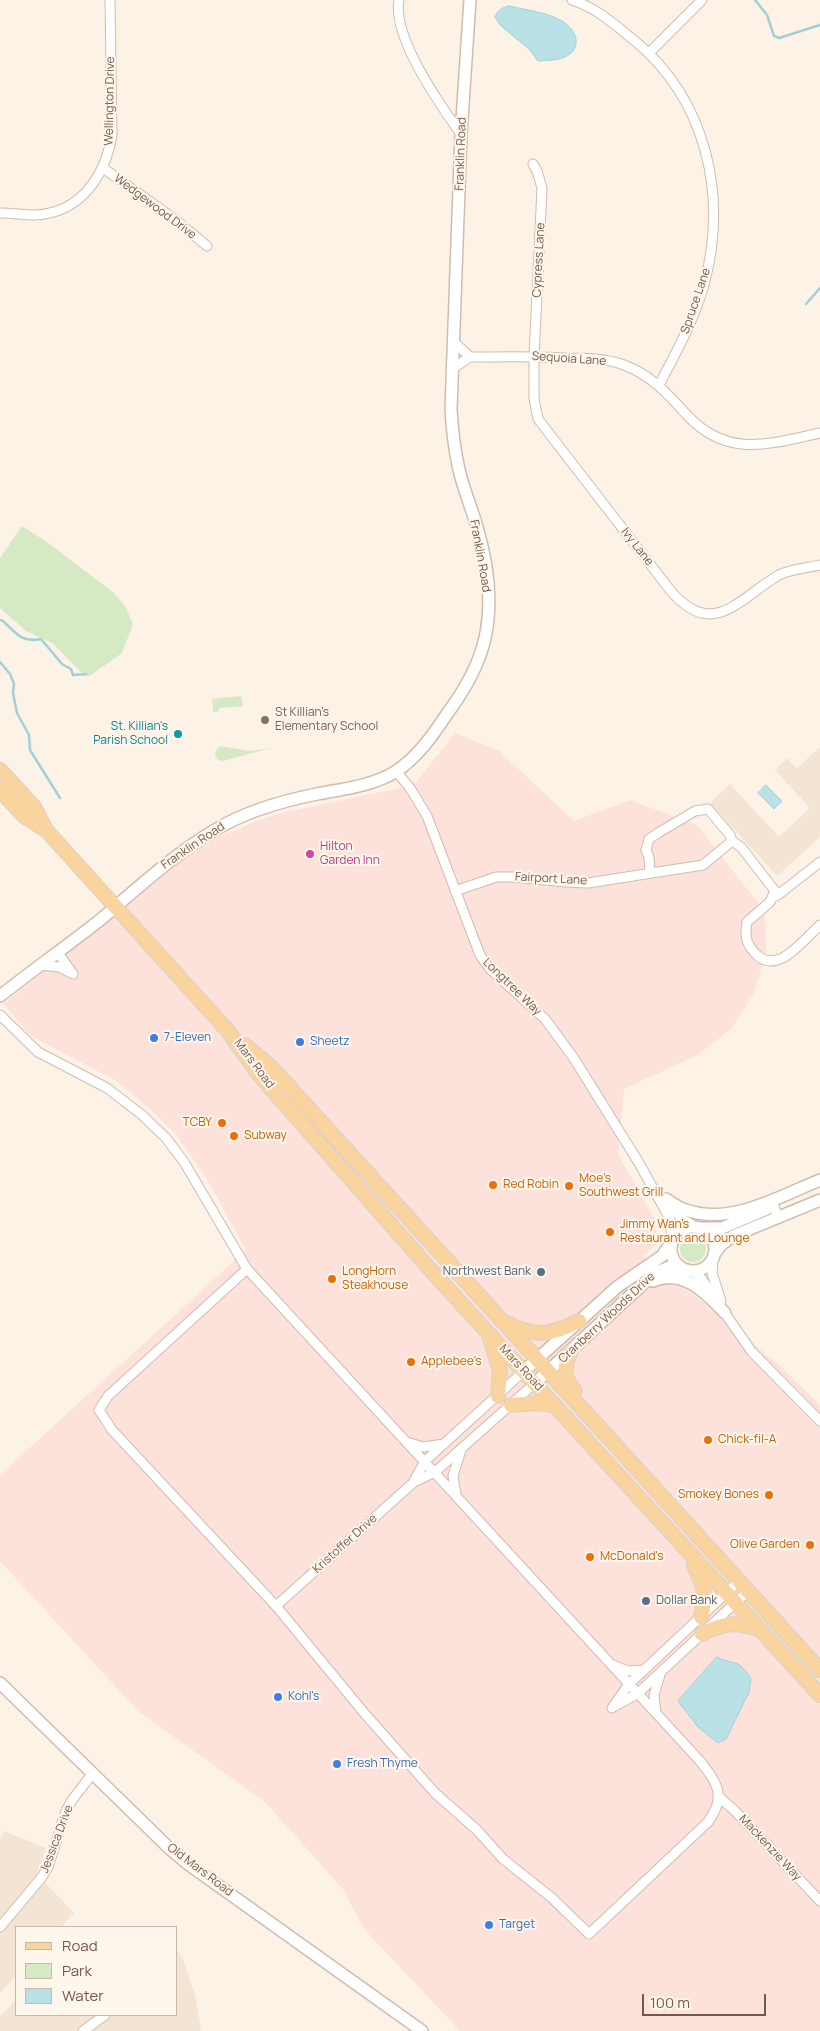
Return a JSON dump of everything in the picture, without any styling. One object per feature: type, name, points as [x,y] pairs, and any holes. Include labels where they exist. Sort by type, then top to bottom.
[{"type":"main road","name":"Mars Road","points":[[0,770],[34,807],[46,830],[230,1034],[261,1077],[436,1276],[820,1695]]},
{"type":"main road","name":"Mars Road","points":[[0,790],[24,816],[46,830]]},
{"type":"main road","name":"Mars Road","points":[[230,1034],[271,1067],[820,1670]]},
{"type":"main road","points":[[503,1321],[524,1331],[540,1334],[556,1332],[579,1321]]},
{"type":"main road","points":[[488,1333],[500,1371],[498,1396]]},
{"type":"main road","points":[[570,1353],[565,1367],[570,1386],[606,1427],[642,1476]]},
{"type":"main road","points":[[511,1405],[536,1403],[556,1405]]},
{"type":"main road","points":[[689,1554],[705,1594],[701,1617]]},
{"type":"main road","points":[[702,1634],[718,1626],[732,1624],[743,1624],[760,1630]]},
{"type":"street","name":"Wellington Drive","points":[[0,213],[35,215],[65,208],[80,198],[92,185],[103,168],[112,135],[110,0]]},
{"type":"street","points":[[399,0],[399,16],[410,48],[440,104],[461,134]]},
{"type":"street","name":"Franklin Road","points":[[0,996],[58,953],[172,859],[226,824],[293,799],[378,780],[396,771],[414,757],[434,733],[463,692],[478,663],[485,638],[488,610],[487,584],[477,529],[458,466],[453,439],[451,409],[461,134],[470,0]]},
{"type":"street","name":"Spruce Lane","points":[[572,0],[601,13],[649,53],[672,80],[692,114],[704,143],[713,201],[713,230],[703,286],[684,337],[659,385]]},
{"type":"street","points":[[649,53],[702,0]]},
{"type":"street","name":"Cypress Lane","points":[[533,164],[542,188],[534,356]]},
{"type":"street","name":"Wedgewood Drive","points":[[103,168],[177,221],[207,246]]},
{"type":"street","points":[[452,369],[470,357],[453,341]]},
{"type":"street","name":"Sequoia Lane","points":[[470,357],[534,356],[608,361],[623,365],[636,370],[659,385],[697,425],[720,438],[747,445],[759,446],[820,433]]},
{"type":"street","name":"Ivy Lane","points":[[534,356],[534,398],[538,419],[670,590],[684,603],[691,608],[709,614],[724,612],[742,602],[780,575],[820,565]]},
{"type":"street","name":"Longtree Way","points":[[396,771],[410,788],[427,816],[474,943],[484,961],[545,1019],[573,1056],[639,1163]]},
{"type":"street","points":[[650,873],[649,857],[646,850],[649,839],[695,811],[708,809],[730,834],[732,841],[741,847],[775,891],[770,902],[747,922],[745,934],[747,942],[757,955],[768,962],[778,961],[795,949],[820,926]]},
{"type":"street","name":"Fairport Lane","points":[[455,891],[496,877],[588,882],[703,865],[732,841]]},
{"type":"street","points":[[773,897],[820,862]]},
{"type":"street","points":[[41,965],[59,968],[73,974],[58,953]]},
{"type":"street","points":[[0,1015],[38,1052],[106,1088],[142,1115],[166,1138],[184,1162],[247,1269],[658,1715],[713,1778],[719,1797],[718,1803],[708,1822],[589,1934],[552,1898],[504,1859],[477,1830],[435,1793],[365,1714],[276,1606],[112,1430],[99,1410],[108,1396],[247,1269]]},
{"type":"street","points":[[639,1163],[681,1218],[707,1232],[712,1239],[714,1255],[712,1273],[725,1313]]},
{"type":"street","points":[[639,1163],[670,1219],[672,1256],[677,1264],[698,1275],[705,1282],[752,1352],[820,1421]]},
{"type":"street","points":[[666,1199],[686,1210],[700,1214],[718,1214],[744,1210],[820,1180]]},
{"type":"street","points":[[686,1270],[702,1269],[708,1264],[722,1244],[733,1236],[820,1187]]},
{"type":"street","points":[[672,1241],[683,1229],[698,1227],[722,1228],[776,1211],[820,1200]]},
{"type":"street","name":"Cranberry Woods Drive","points":[[524,1372],[617,1287],[662,1256],[672,1241]]},
{"type":"street","name":"Cranberry Woods Drive","points":[[535,1383],[659,1271],[674,1267],[686,1270]]},
{"type":"street","points":[[642,1286],[662,1277],[679,1277],[710,1297],[725,1313]]},
{"type":"street","name":"Kristoffer Drive","points":[[414,1482],[425,1461],[524,1372]]},
{"type":"street","name":"Kristoffer Drive","points":[[276,1606],[414,1482],[435,1472],[535,1383]]},
{"type":"street","points":[[406,1441],[423,1447],[444,1444]]},
{"type":"street","points":[[458,1497],[454,1490],[453,1476],[462,1448]]},
{"type":"street","points":[[744,1586],[730,1599],[701,1617],[628,1684],[612,1708],[637,1694],[661,1672],[702,1634],[730,1599],[744,1586]]},
{"type":"street","points":[[609,1663],[627,1671],[644,1670]]},
{"type":"street","points":[[658,1715],[655,1709],[654,1695],[661,1672]]},
{"type":"street","name":"Old Mars Road","points":[[0,1682],[169,1848],[188,1864],[422,2031]]},
{"type":"street","name":"Jessica Drive","points":[[0,1927],[42,1877],[48,1867],[66,1811],[93,1773]]},
{"type":"street","name":"Mackenzie Way","points":[[719,1797],[735,1811],[820,1901]]},
{"type":"street","points":[[83,2031],[104,2016]]},
{"type":"shaded area","points":[[455,733],[499,751],[574,821],[630,800],[697,825],[765,912],[766,952],[754,993],[731,1029],[697,1055],[624,1089],[618,1154],[654,1218],[657,1244],[643,1256],[661,1281],[678,1282],[780,1366],[820,1405],[820,2031],[460,2031],[364,1929],[343,1889],[265,1802],[138,1711],[0,1561],[0,1475],[246,1250],[207,1179],[175,1133],[115,1080],[31,1036],[3,1004],[177,863],[214,839],[259,820],[285,812],[414,785]]},
{"type":"shaded area","points":[[820,747],[820,837],[777,876],[710,803],[730,784],[779,837],[810,808],[775,770],[787,758],[797,768]]},
{"type":"shaded area","points":[[4,1831],[46,1848],[37,1874],[74,1913],[62,1926],[15,1926],[15,1977],[0,1993],[0,1839]]},
{"type":"shaded area","points":[[178,1952],[182,1957],[195,1995],[201,2028],[200,2031],[0,2031],[0,2016],[15,2001],[15,2016],[178,2016]]},
{"type":"green space","points":[[22,526],[47,542],[114,593],[125,606],[133,624],[122,653],[91,675],[85,676],[52,643],[26,631],[0,608],[0,558]]},
{"type":"green space","points":[[240,696],[243,706],[219,708],[219,711],[213,712],[213,699]]},
{"type":"green space","points":[[220,746],[251,751],[271,748],[223,761],[218,760],[215,756],[216,750]]},
{"type":"green space","points":[[693,1236],[702,1240],[706,1249],[702,1258],[693,1262],[684,1258],[680,1249],[684,1240]]},
{"type":"water","points":[[509,6],[543,13],[567,24],[576,39],[575,49],[562,58],[538,61],[529,49],[501,26],[495,17],[500,10]]},
{"type":"water","points":[[766,785],[782,801],[774,809],[758,793]]},
{"type":"water","points":[[717,1657],[736,1663],[742,1667],[751,1679],[749,1692],[726,1739],[718,1743],[698,1727],[678,1701]]},
{"type":"waterway","points":[[755,0],[767,15],[774,36],[779,38],[820,25]]},
{"type":"waterway","points":[[806,304],[820,288]]},
{"type":"waterway","points":[[0,620],[19,636],[28,640],[41,639],[62,664],[71,669],[73,675],[86,674]]},
{"type":"waterway","points":[[0,662],[10,674],[14,684],[13,693],[17,713],[29,735],[30,750],[60,798]]},
{"type":"place","name":"St Killian's Elementary School","points":[[265,720]]},
{"type":"place","name":"St. Killian's Parish School","points":[[178,734]]},
{"type":"place","name":"Hilton Garden Inn","points":[[310,854]]},
{"type":"place","name":"7-Eleven","points":[[154,1038]]},
{"type":"place","name":"Sheetz","points":[[300,1042]]},
{"type":"place","name":"TCBY","points":[[222,1123]]},
{"type":"place","name":"Subway","points":[[234,1136]]},
{"type":"place","name":"Red Robin","points":[[493,1185]]},
{"type":"place","name":"Moe's Southwest Grill","points":[[569,1186]]},
{"type":"place","name":"Jimmy Wan's Restaurant and Lounge","points":[[610,1232]]},
{"type":"place","name":"Northwest Bank","points":[[541,1272]]},
{"type":"place","name":"LongHorn Steakhouse","points":[[332,1279]]},
{"type":"place","name":"Applebee's","points":[[411,1362]]},
{"type":"place","name":"Chick-fil-A","points":[[708,1440]]},
{"type":"place","name":"Smokey Bones","points":[[769,1495]]},
{"type":"place","name":"Olive Garden","points":[[810,1545]]},
{"type":"place","name":"McDonald's","points":[[590,1557]]},
{"type":"place","name":"Dollar Bank","points":[[646,1601]]},
{"type":"place","name":"Kohl's","points":[[278,1697]]},
{"type":"place","name":"Fresh Thyme","points":[[337,1764]]},
{"type":"place","name":"Target","points":[[489,1925]]}]
